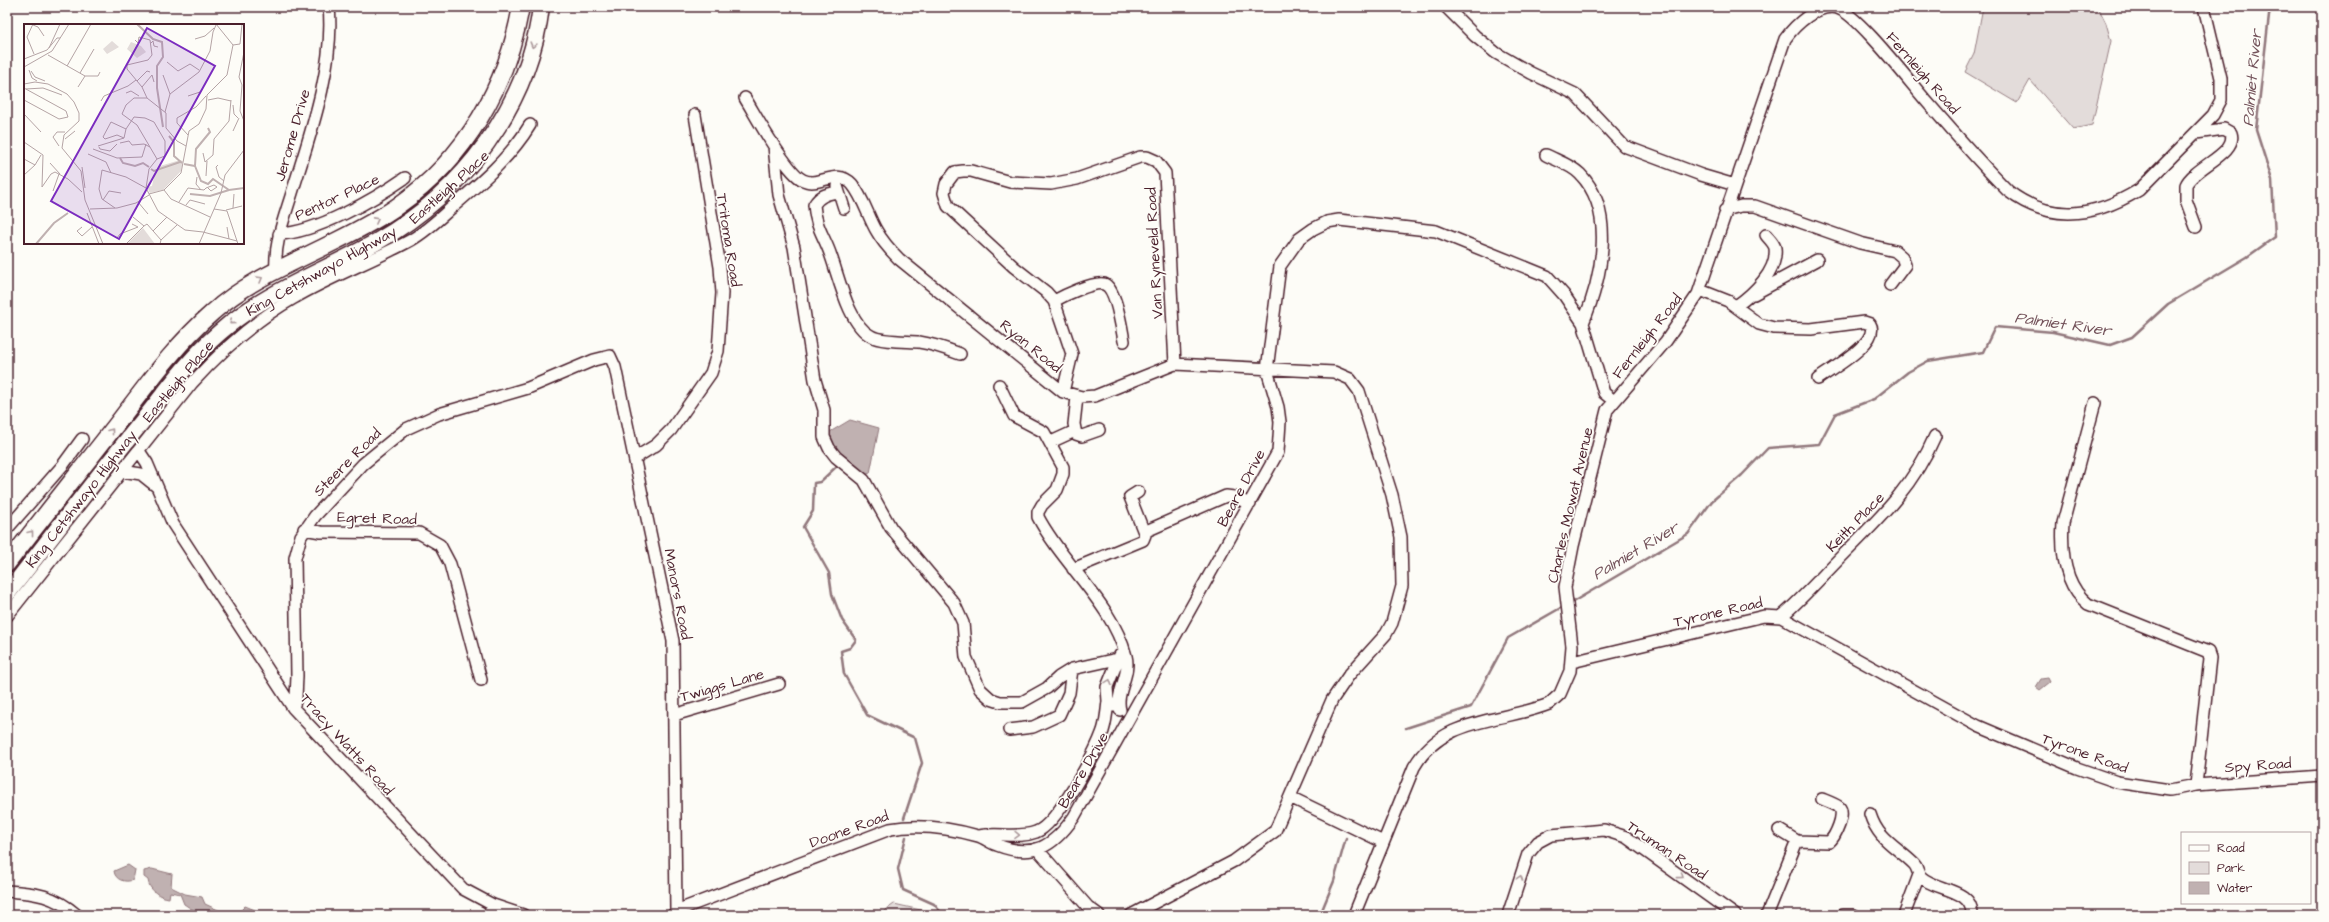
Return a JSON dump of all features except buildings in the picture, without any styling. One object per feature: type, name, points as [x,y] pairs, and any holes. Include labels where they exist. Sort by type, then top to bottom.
[{"type":"highway","name":"King Cetshwayo Highway","points":[[7,564],[190,333],[236,294],[276,270],[387,213],[408,199],[442,169],[470,135],[495,91],[514,43],[521,7]]},
{"type":"highway","name":"King Cetshwayo Highway","points":[[7,594],[96,478],[175,380],[218,334],[236,318],[273,294],[377,242],[402,227],[450,188],[486,144],[507,112],[523,76],[532,49],[541,7]]},
{"type":"street","name":"Jerome Drive","points":[[276,270],[276,247],[279,234],[314,123],[320,95],[329,31],[329,7]]},
{"type":"street","points":[[1446,7],[1475,36],[1496,52],[1530,73],[1575,94],[1624,146],[1700,175],[1736,185]]},
{"type":"street","name":"Fernleigh Road","points":[[1614,401],[1666,341],[1691,306],[1700,290],[1725,210],[1736,185],[1785,39],[1792,29],[1801,22],[1821,10],[1829,8],[1837,8],[1844,12],[1874,40],[2008,191],[2023,203],[2043,210],[2060,214],[2075,214],[2096,209],[2124,199],[2139,190],[2196,133],[2212,114],[2221,100],[2221,78],[2204,7]]},
{"type":"street","points":[[745,98],[773,144],[799,178],[809,182],[835,176],[838,192],[844,208]]},
{"type":"street","name":"Tritoma Road","points":[[635,458],[656,445],[672,430],[711,372],[718,351],[722,293],[720,267],[695,115]]},
{"type":"street","name":"Eastleigh Place","points":[[139,451],[192,383],[226,348],[256,323],[295,297],[384,254],[429,228],[503,158],[521,139],[530,124]]},
{"type":"street","points":[[2196,133],[2224,129],[2231,133],[2232,140],[2228,148],[2201,168],[2186,185],[2186,200],[2196,227]]},
{"type":"street","points":[[773,144],[779,195],[794,247],[815,380],[824,410],[824,437],[828,448],[864,480],[892,528],[954,603],[963,623],[966,657],[974,678],[986,695],[1000,702],[1022,702],[1047,688],[1059,677],[1072,669],[1123,655]]},
{"type":"street","points":[[1546,155],[1571,166],[1580,174],[1595,194],[1598,207],[1602,238],[1599,274],[1597,286],[1583,323]]},
{"type":"street","name":"Van Ryneveld Road","points":[[1054,301],[1046,292],[1014,267],[948,206],[944,193],[948,178],[955,172],[971,171],[1010,182],[1051,184],[1077,179],[1140,157],[1156,161],[1165,173],[1175,364]]},
{"type":"street","name":"Ryan Road","points":[[835,176],[842,177],[852,184],[876,231],[899,259],[1063,392],[1077,397],[1095,396],[1175,364],[1267,370]]},
{"type":"street","name":"Pentor Place","points":[[279,234],[309,229],[377,196],[405,178]]},
{"type":"street","points":[[838,192],[826,194],[819,198],[814,205],[815,216],[818,229],[831,254],[843,291],[858,323],[864,331],[876,338],[921,342],[960,354]]},
{"type":"street","points":[[1725,210],[1740,206],[1755,206],[1872,247],[1895,251],[1902,257],[1905,265],[1890,285]]},
{"type":"street","points":[[1131,915],[1234,861],[1268,838],[1280,823],[1332,700],[1349,675],[1378,644],[1392,623],[1402,586],[1402,553],[1398,516],[1363,402],[1355,384],[1350,379],[1334,372],[1267,370],[1280,266],[1304,236],[1327,222],[1339,220],[1436,231],[1537,271],[1552,280],[1583,323],[1604,393],[1614,401]]},
{"type":"street","points":[[1751,295],[1770,268],[1774,258],[1775,246],[1766,235]]},
{"type":"street","points":[[1736,306],[1751,295],[1817,260]]},
{"type":"street","points":[[1063,392],[1072,354],[1054,301],[1088,287],[1101,284],[1106,285],[1114,296],[1124,341]]},
{"type":"street","points":[[1700,290],[1736,306],[1759,324],[1774,328],[1811,330],[1864,322],[1870,324],[1872,329],[1870,338],[1862,347],[1818,379]]},
{"type":"street","name":"Manors Road","points":[[610,356],[615,367],[672,632],[674,715],[674,913]]},
{"type":"street","name":"Steere Road","points":[[293,708],[296,698],[297,676],[295,558],[298,543],[304,529],[363,464],[406,428],[439,414],[528,388],[594,360],[610,356]]},
{"type":"street","name":"Beare Drive","points":[[1038,850],[1059,836],[1074,817],[1278,452],[1281,437],[1278,407],[1267,370]]},
{"type":"street","points":[[999,386],[1014,416],[1040,429],[1051,442],[1063,467],[1063,474],[1055,494],[1039,509],[1038,517],[1108,618],[1123,655],[1126,678],[1119,702],[1120,710]]},
{"type":"street","points":[[1075,431],[1077,397]]},
{"type":"street","name":"Charles Mowat Avenue","points":[[1354,915],[1414,766],[1421,754],[1431,743],[1458,729],[1549,704],[1560,694],[1567,682],[1572,662],[1565,588],[1573,546],[1607,410],[1614,401]]},
{"type":"street","points":[[2095,403],[2063,522],[2062,536],[2067,572],[2075,591],[2088,604],[2208,652],[2210,658],[2196,785]]},
{"type":"street","points":[[1075,431],[1082,436],[1099,430]]},
{"type":"street","points":[[1051,442],[1075,431]]},
{"type":"street","points":[[147,463],[150,436]]},
{"type":"street","name":"Keith Place","points":[[1782,617],[1808,594],[1899,497],[1918,471],[1935,436]]},
{"type":"street","points":[[7,529],[63,465],[82,439]]},
{"type":"street","points":[[7,616],[139,451]]},
{"type":"street","name":"Tracy Watts Road","points":[[139,451],[147,463],[173,524],[293,708],[452,878],[491,910],[523,915]]},
{"type":"street","name":"Tracy Watts Road","points":[[122,471],[137,472],[156,487]]},
{"type":"street","points":[[1073,569],[1145,538],[1130,497],[1138,492]]},
{"type":"street","points":[[1144,532],[1226,496],[1234,497],[1250,504]]},
{"type":"street","name":"Egret Road","points":[[304,529],[320,532],[412,533],[425,535],[440,545],[445,552],[459,596],[481,680]]},
{"type":"street","name":"Tyrone Road","points":[[1572,662],[1764,616],[1782,617],[1978,726],[2077,768],[2117,782],[2152,788],[2175,790],[2196,785]]},
{"type":"street","points":[[979,836],[991,833],[1029,834],[1045,827],[1063,805],[1103,733],[1108,701],[1107,687],[1123,655]]},
{"type":"street","points":[[1009,730],[1033,727],[1059,715],[1069,693],[1072,669]]},
{"type":"street","name":"Twiggs Lane","points":[[674,715],[779,684]]},
{"type":"street","points":[[1108,701],[1120,710],[1132,715]]},
{"type":"street","name":"Spy Road","points":[[2196,785],[2322,776]]},
{"type":"street","points":[[1290,797],[1383,842]]},
{"type":"street","points":[[1779,830],[1797,842],[1824,844],[1832,840],[1841,812],[1839,807],[1822,799]]},
{"type":"street","points":[[1870,814],[1876,828],[1884,839],[1915,864],[1919,875],[1924,879],[1963,897],[1971,906],[1972,915]]},
{"type":"street","name":"Doone Road","points":[[674,913],[890,829],[919,826],[979,836],[1007,849],[1022,852],[1038,850]]},
{"type":"street","name":"Truman Road","points":[[1508,915],[1528,854],[1538,842],[1551,835],[1604,830],[1626,837],[1735,915]]},
{"type":"street","points":[[1767,915],[1797,842]]},
{"type":"street","points":[[1038,850],[1088,907],[1097,914]]},
{"type":"street","points":[[1904,915],[1919,875]]},
{"type":"street","points":[[7,891],[46,895],[60,902],[77,915]]},
{"type":"street","points":[[1842,915],[1854,915]]},
{"type":"green space","points":[[1983,7],[2098,7],[2106,23],[2111,41],[2092,125],[2073,129],[2030,80],[2017,103],[1965,72],[1974,54]]},
{"type":"green space","points":[[894,904],[943,915],[879,915]]},
{"type":"water","points":[[850,420],[879,428],[870,473],[863,476],[842,457],[834,445],[830,432]]},
{"type":"water","points":[[2048,678],[2050,682],[2040,690],[2036,687],[2041,679]]},
{"type":"water","points":[[128,865],[135,870],[133,880],[124,881],[118,879],[114,871]]},
{"type":"water","points":[[152,869],[172,874],[171,887],[185,894],[202,897],[205,904],[229,915],[196,912],[184,904],[180,894],[170,892],[169,898],[158,895],[152,890],[148,880],[144,877],[144,871]]},
{"type":"water","points":[[245,906],[255,910],[256,915],[236,915]]},
{"type":"waterway","name":"Palmiet River","points":[[1571,603],[1688,534],[1712,501],[1742,475],[1768,448],[1819,444],[1835,414],[1874,399],[1908,372],[1928,361],[1983,352],[1995,327],[2053,332],[2110,345],[2132,337],[2168,304],[2247,257],[2275,237],[2272,180],[2256,130],[2270,7]]},
{"type":"waterway","points":[[838,465],[820,482],[814,483],[813,511],[803,527],[829,573],[832,594],[842,620],[856,640],[850,648],[841,651],[844,674],[867,715],[915,738],[922,763],[904,818]]},
{"type":"waterway","name":"Palmiet River","points":[[1406,728],[1471,707],[1508,638],[1564,606]]},
{"type":"waterway","points":[[906,837],[898,869],[903,890],[934,904],[943,915]]},
{"type":"waterway","name":"Palmiet River","points":[[1320,915],[1334,881],[1346,838]]}]
